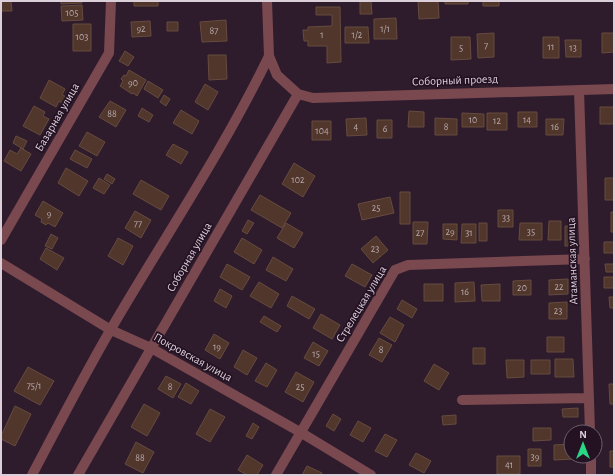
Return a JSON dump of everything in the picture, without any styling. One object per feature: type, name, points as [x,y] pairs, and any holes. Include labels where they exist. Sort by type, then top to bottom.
[{"type":"street","name":"Базарная улица","points":[[1,240],[109,53],[110,1]]},
{"type":"street","points":[[267,1],[268,56],[277,75],[298,94]]},
{"type":"street","points":[[32,475],[111,330],[180,215],[252,89],[268,56]]},
{"type":"street","name":"Соборный проезд","points":[[298,94],[313,98],[614,88]]},
{"type":"street","name":"Атаманская улица","points":[[579,90],[590,424]]},
{"type":"street","name":"Соборная улица","points":[[78,475],[298,94]]},
{"type":"street","name":"Стрелецкая улица","points":[[276,475],[395,270],[408,265],[585,259]]},
{"type":"street","name":"Покровская улица","points":[[1,263],[111,330],[150,348],[300,432],[371,475]]},
{"type":"street","points":[[462,400],[590,398]]},
{"type":"street","points":[[591,464],[591,475]]},
{"type":"building","points":[[1,1],[11,1],[12,11],[1,11]]},
{"type":"building","points":[[61,1],[82,1],[82,3],[61,4]]},
{"type":"building","points":[[134,1],[158,1],[158,6],[134,6]]},
{"type":"building","points":[[360,1],[371,1],[372,14],[360,14]]},
{"type":"building","points":[[418,1],[438,1],[439,18],[419,19]]},
{"type":"building","points":[[445,1],[468,1],[468,4],[445,4]]},
{"type":"building","points":[[483,1],[499,1],[499,6],[483,6]]},
{"type":"building","points":[[82,5],[83,20],[62,21],[61,6]]},
{"type":"building","points":[[316,7],[340,7],[341,62],[327,63],[327,46],[308,46],[308,41],[304,41],[303,30],[308,30],[308,27],[332,26],[332,15],[316,15]]},
{"type":"building","points":[[396,18],[397,39],[374,39],[374,19]]},
{"type":"building","points":[[226,20],[227,41],[202,42],[200,22]]},
{"type":"building","points":[[150,21],[151,36],[132,37],[131,22]]},
{"type":"building","points":[[167,22],[178,22],[178,31],[167,31]]},
{"type":"building","points":[[73,24],[91,24],[91,51],[73,51]]},
{"type":"building","points":[[345,27],[368,27],[369,43],[345,43]]},
{"type":"building","points":[[494,33],[494,57],[478,58],[477,34]]},
{"type":"building","points":[[602,33],[614,33],[614,52],[602,53]]},
{"type":"building","points":[[451,37],[470,37],[471,59],[451,60]]},
{"type":"building","points":[[543,37],[559,37],[559,58],[543,58]]},
{"type":"building","points":[[565,40],[581,40],[581,57],[566,57]]},
{"type":"building","points":[[125,51],[134,57],[128,66],[119,61]]},
{"type":"building","points":[[208,55],[226,55],[227,79],[209,80]]},
{"type":"building","points":[[129,70],[146,80],[137,96],[120,86],[123,81],[121,79],[124,75],[126,76]]},
{"type":"building","points":[[49,80],[65,89],[62,95],[67,97],[63,104],[59,101],[56,107],[40,98]]},
{"type":"building","points":[[148,81],[163,90],[158,98],[144,89]]},
{"type":"building","points":[[205,84],[218,92],[208,110],[195,102]]},
{"type":"building","points":[[164,95],[170,99],[166,106],[160,102]]},
{"type":"building","points":[[110,101],[126,110],[116,127],[99,117]]},
{"type":"building","points":[[34,106],[45,112],[43,116],[49,119],[40,135],[23,126]]},
{"type":"building","points":[[600,107],[614,107],[614,124],[600,124]]},
{"type":"building","points":[[142,108],[153,115],[149,122],[138,116]]},
{"type":"building","points":[[181,110],[199,121],[192,134],[173,123]]},
{"type":"building","points":[[409,111],[424,112],[424,127],[408,127]]},
{"type":"building","points":[[518,112],[537,112],[537,127],[518,127]]},
{"type":"building","points":[[462,113],[484,114],[484,127],[462,127]]},
{"type":"building","points":[[487,113],[507,113],[507,130],[487,130]]},
{"type":"building","points":[[366,118],[367,135],[347,136],[346,119]]},
{"type":"building","points":[[435,118],[457,119],[457,135],[435,135]]},
{"type":"building","points":[[546,119],[564,119],[563,135],[546,135]]},
{"type":"building","points":[[377,120],[392,120],[392,138],[377,138]]},
{"type":"building","points":[[312,121],[331,121],[331,140],[312,140]]},
{"type":"building","points":[[87,132],[105,142],[97,156],[79,146]]},
{"type":"building","points":[[16,136],[27,141],[23,149],[13,143]]},
{"type":"building","points":[[173,144],[188,152],[181,164],[166,155]]},
{"type":"building","points":[[21,148],[31,154],[21,171],[4,161],[10,150],[17,154]]},
{"type":"building","points":[[75,150],[92,159],[87,168],[70,159]]},
{"type":"building","points":[[294,163],[315,176],[303,197],[282,184]]},
{"type":"building","points":[[66,168],[88,181],[79,196],[58,183]]},
{"type":"building","points":[[107,174],[115,179],[112,184],[104,179]]},
{"type":"building","points":[[99,178],[110,185],[104,194],[93,188]]},
{"type":"building","points":[[605,178],[614,178],[614,200],[605,200]]},
{"type":"building","points":[[141,180],[169,196],[161,210],[133,194]]},
{"type":"building","points":[[400,192],[410,192],[410,224],[400,224]]},
{"type":"building","points":[[260,195],[291,213],[282,228],[251,210]]},
{"type":"building","points":[[390,197],[394,213],[362,220],[358,204]]},
{"type":"building","points":[[43,201],[63,213],[55,227],[48,223],[46,225],[41,222],[42,219],[35,215]]},
{"type":"building","points":[[498,210],[513,210],[513,227],[498,227]]},
{"type":"building","points":[[135,211],[151,220],[141,238],[125,228]]},
{"type":"building","points":[[611,212],[614,212],[614,232],[611,232]]},
{"type":"building","points":[[248,220],[254,223],[247,234],[242,231]]},
{"type":"building","points":[[549,221],[561,221],[561,240],[548,240]]},
{"type":"building","points":[[413,222],[428,222],[427,244],[413,244]]},
{"type":"building","points":[[286,223],[303,233],[294,248],[277,238]]},
{"type":"building","points":[[479,223],[487,223],[487,241],[479,241]]},
{"type":"building","points":[[520,223],[542,223],[542,240],[519,240]]},
{"type":"building","points":[[443,224],[457,224],[457,240],[443,239]]},
{"type":"building","points":[[462,224],[476,224],[476,243],[461,243]]},
{"type":"building","points":[[565,226],[575,226],[575,246],[565,246]]},
{"type":"building","points":[[51,234],[58,238],[52,249],[45,246]]},
{"type":"building","points":[[376,236],[388,250],[373,263],[361,249]]},
{"type":"building","points":[[118,238],[133,246],[123,265],[108,256]]},
{"type":"building","points":[[242,238],[262,250],[254,264],[234,252]]},
{"type":"building","points":[[604,242],[614,242],[614,253],[604,253]]},
{"type":"building","points":[[46,248],[64,258],[57,270],[40,259]]},
{"type":"building","points":[[273,257],[293,269],[286,281],[266,270]]},
{"type":"building","points":[[227,264],[250,277],[242,290],[220,277]]},
{"type":"building","points":[[352,264],[372,275],[365,287],[345,276]]},
{"type":"building","points":[[605,264],[614,264],[614,272],[606,272]]},
{"type":"building","points":[[604,277],[614,277],[614,288],[604,288]]},
{"type":"building","points":[[568,279],[568,294],[549,295],[549,280]]},
{"type":"building","points":[[531,280],[531,295],[513,295],[513,281]]},
{"type":"building","points":[[259,282],[279,294],[271,308],[250,296]]},
{"type":"building","points":[[474,282],[475,301],[455,302],[455,283]]},
{"type":"building","points":[[424,284],[443,284],[443,301],[424,301]]},
{"type":"building","points":[[500,284],[500,301],[482,301],[481,285]]},
{"type":"building","points":[[220,289],[232,296],[226,308],[214,301]]},
{"type":"building","points":[[292,296],[315,309],[309,319],[287,306]]},
{"type":"building","points":[[609,297],[614,297],[614,308],[610,308]]},
{"type":"building","points":[[402,300],[417,309],[412,318],[397,309]]},
{"type":"building","points":[[567,302],[567,319],[549,319],[549,303]]},
{"type":"building","points":[[321,314],[340,325],[332,339],[313,328]]},
{"type":"building","points":[[264,316],[281,326],[277,332],[260,322]]},
{"type":"building","points":[[390,317],[404,325],[395,342],[380,333]]},
{"type":"building","points":[[214,334],[229,343],[220,359],[205,350]]},
{"type":"building","points":[[547,337],[564,337],[564,352],[547,352]]},
{"type":"building","points":[[379,338],[392,345],[382,362],[369,355]]},
{"type":"building","points":[[313,342],[328,351],[319,366],[304,358]]},
{"type":"building","points":[[473,348],[485,348],[485,364],[473,364]]},
{"type":"building","points":[[243,350],[257,358],[247,375],[234,367]]},
{"type":"building","points":[[555,359],[573,359],[574,377],[555,377]]},
{"type":"building","points":[[506,360],[524,360],[524,377],[507,378]]},
{"type":"building","points":[[531,360],[550,360],[550,374],[531,374]]},
{"type":"building","points":[[266,363],[277,370],[267,387],[255,381]]},
{"type":"building","points":[[434,364],[449,373],[439,390],[424,381]]},
{"type":"building","points":[[28,367],[54,381],[40,405],[14,391]]},
{"type":"building","points":[[296,372],[314,382],[303,402],[285,392]]},
{"type":"building","points":[[166,376],[181,384],[173,398],[158,389]]},
{"type":"building","points":[[186,383],[199,391],[191,404],[178,397]]},
{"type":"building","points":[[609,384],[614,384],[614,404],[610,404]]},
{"type":"building","points":[[144,404],[160,413],[147,436],[131,427]]},
{"type":"building","points":[[15,406],[31,414],[15,446],[1,439],[1,436]]},
{"type":"building","points":[[578,408],[578,417],[563,417],[562,409]]},
{"type":"building","points":[[210,409],[225,417],[210,442],[196,434]]},
{"type":"building","points":[[333,414],[341,419],[334,431],[326,426]]},
{"type":"building","points":[[456,415],[456,424],[443,425],[442,416]]},
{"type":"building","points":[[358,421],[371,428],[363,442],[350,435]]},
{"type":"building","points":[[253,423],[259,427],[252,439],[246,436]]},
{"type":"building","points":[[533,428],[551,428],[551,440],[533,441]]},
{"type":"building","points":[[385,434],[397,440],[387,457],[375,451]]},
{"type":"building","points":[[136,442],[154,452],[143,473],[125,464]]},
{"type":"building","points":[[563,444],[563,460],[554,460],[554,445]]},
{"type":"building","points":[[528,449],[541,449],[541,466],[528,466]]},
{"type":"building","points":[[610,451],[614,451],[614,467],[610,467]]},
{"type":"building","points":[[416,453],[431,461],[424,473],[409,465]]},
{"type":"building","points":[[247,455],[263,465],[257,475],[247,475],[238,470]]},
{"type":"building","points":[[497,456],[520,456],[520,474],[497,474]]},
{"type":"building","points":[[307,466],[322,473],[321,475],[302,475]]}]
